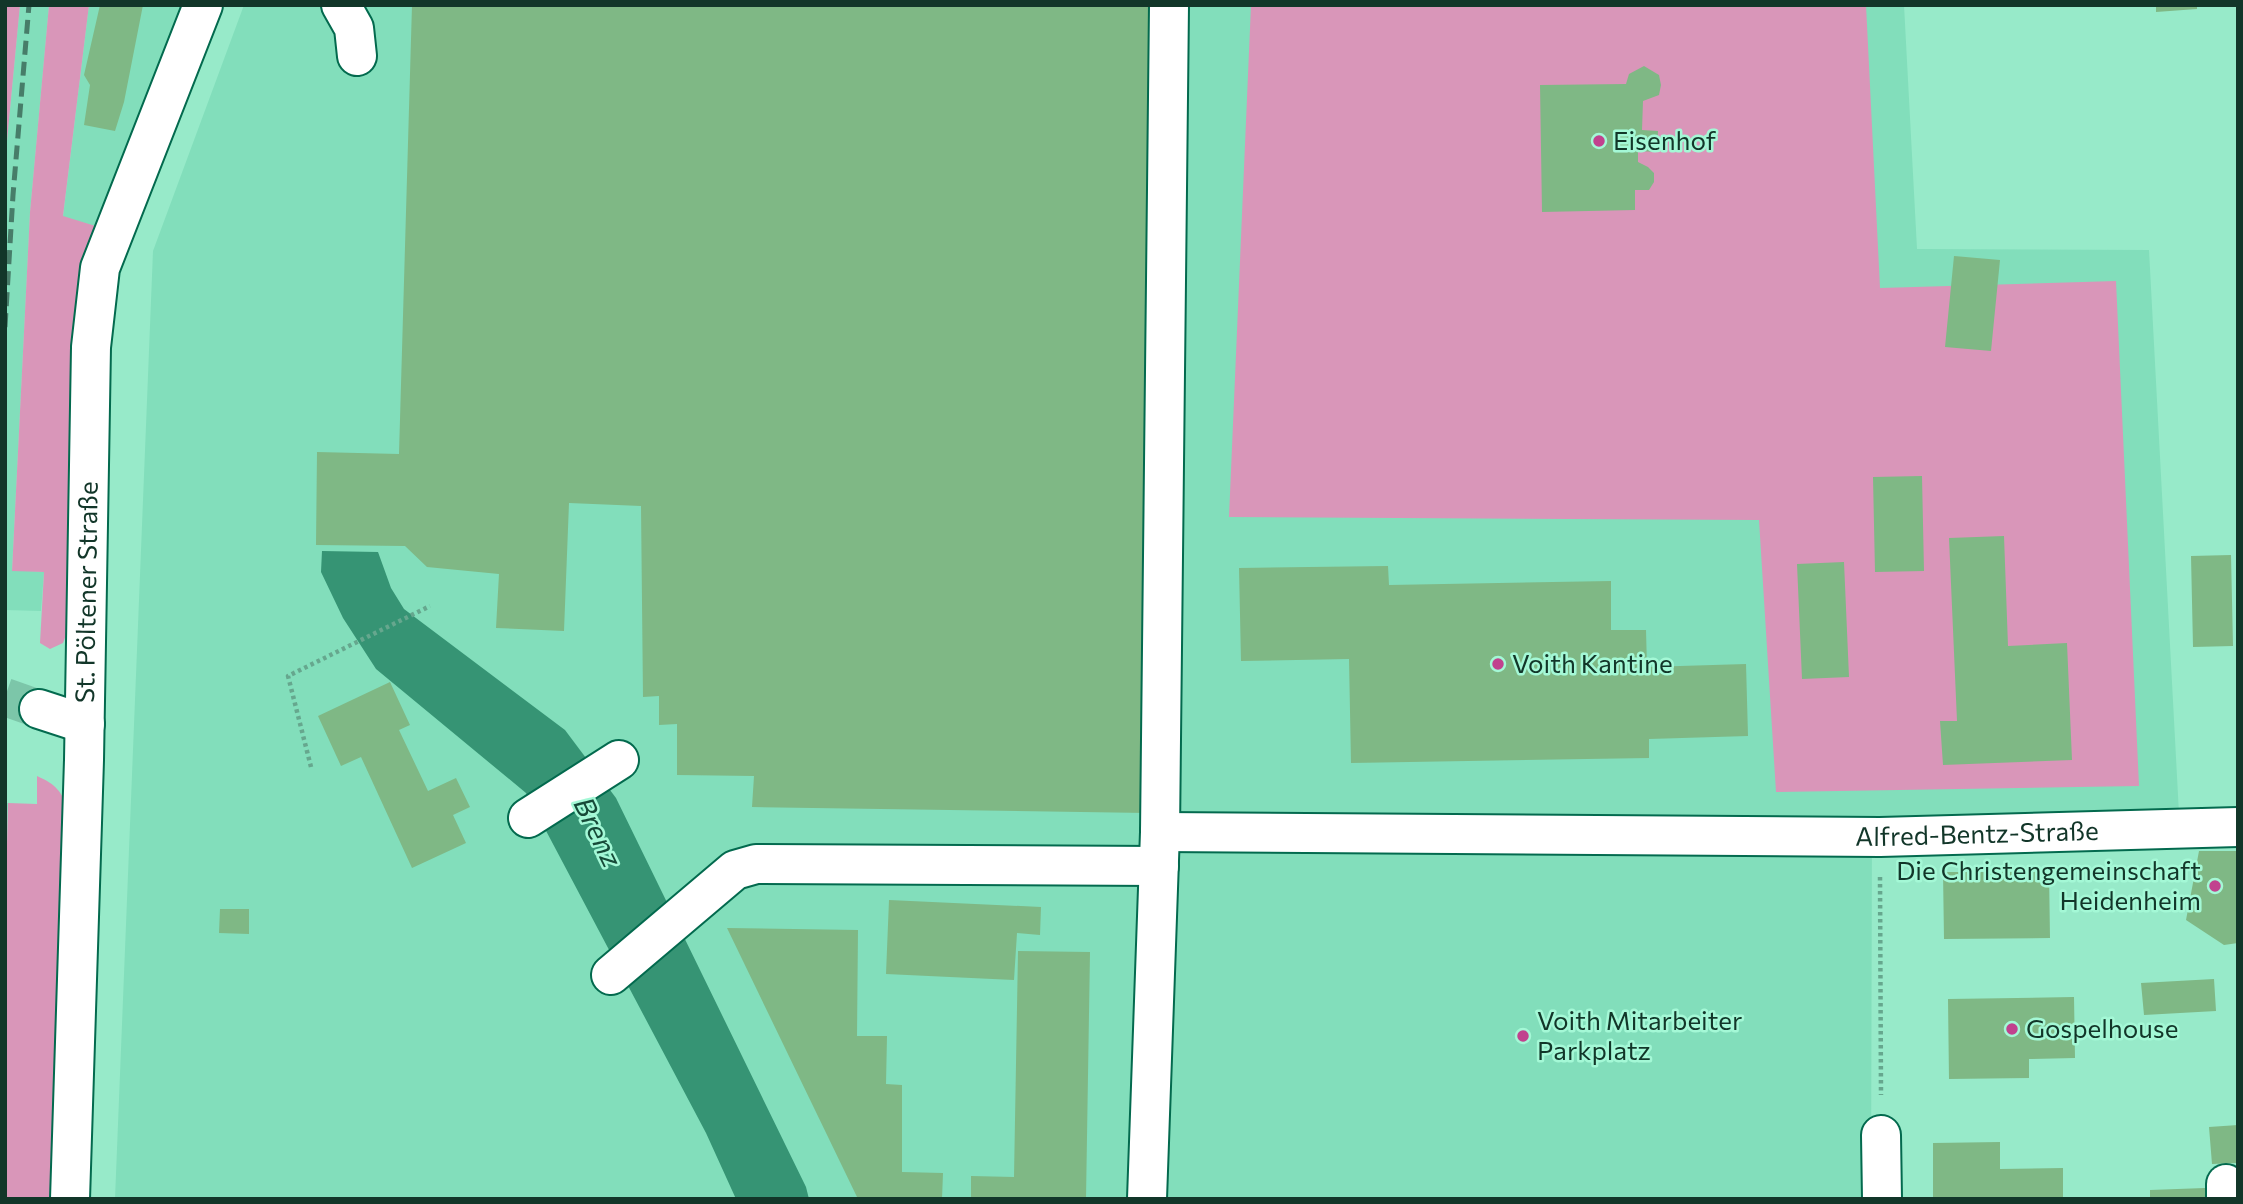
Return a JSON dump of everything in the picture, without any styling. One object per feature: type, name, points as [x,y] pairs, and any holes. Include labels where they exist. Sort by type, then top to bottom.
[{"type":"street","name":"St. Pöltener Straße","points":[[70,1199],[85,724],[90,346],[100,268],[202,5]]},
{"type":"street","points":[[341,5],[354,28],[357,56]]},
{"type":"street","points":[[1147,1199],[1159,849],[1169,5]]},
{"type":"street","points":[[39,709],[85,724]]},
{"type":"street","points":[[528,818],[619,760]]},
{"type":"street","name":"Alfred-Bentz-Straße","points":[[611,975],[735,870],[756,864],[1159,849],[1716,836],[1880,837],[2238,827]]},
{"type":"street","points":[[1881,1135],[1882,1199]]},
{"type":"path","points":[[311,767],[288,676],[430,606]]},
{"type":"path","points":[[1880,837],[1881,1135]]},
{"type":"shaded area","points":[[5,5],[20,5],[5,162]]},
{"type":"shaded area","points":[[20,5],[49,5],[30,212],[12,570],[44,572],[41,611],[5,610],[5,162]]},
{"type":"shaded area","points":[[49,5],[89,5],[63,216],[102,228],[69,627],[63,643],[50,649],[40,643],[44,572],[12,571],[30,212]]},
{"type":"shaded area","points":[[89,5],[186,5],[102,228],[63,217]]},
{"type":"shaded area","points":[[244,5],[1904,5],[1917,249],[2149,250],[2179,814],[1872,820],[1871,1199],[115,1199],[153,251]]},
{"type":"shaded area","points":[[1251,5],[1866,5],[1880,288],[2116,281],[2139,786],[1776,792],[1759,520],[1229,517]]},
{"type":"shaded area","points":[[37,776],[57,789],[69,811],[57,1199],[5,1199],[8,803],[37,804]]},
{"type":"shaded area","points":[[5,803],[8,803],[5,931]]},
{"type":"water","name":"Brenz","points":[[322,551],[378,552],[391,588],[404,609],[565,730],[616,798],[806,1187],[809,1199],[736,1199],[706,1133],[526,793],[376,669],[343,618],[321,572]]},
{"type":"building","points":[[100,5],[143,5],[124,102],[115,131],[84,125],[90,85],[84,75]]},
{"type":"building","points":[[412,5],[1153,5],[1147,813],[752,807],[754,776],[677,775],[677,724],[659,725],[659,696],[643,697],[641,506],[569,503],[564,631],[496,628],[499,574],[427,567],[405,546],[316,545],[317,452],[399,454]]},
{"type":"building","points":[[2156,5],[2197,5],[2197,9],[2156,12]]},
{"type":"building","name":"Eisenhof","points":[[1644,66],[1659,75],[1661,85],[1659,95],[1643,101],[1642,130],[1658,131],[1657,152],[1638,151],[1638,162],[1654,173],[1654,182],[1649,190],[1635,190],[1635,210],[1542,212],[1540,85],[1626,84],[1629,74]]},
{"type":"building","points":[[1954,256],[2000,260],[1991,351],[1945,347]]},
{"type":"building","points":[[1922,476],[1924,571],[1875,572],[1873,477]]},
{"type":"building","points":[[2004,536],[2008,646],[2067,643],[2072,760],[1943,765],[1940,721],[1957,721],[1949,538]]},
{"type":"building","points":[[2231,555],[2233,646],[2193,647],[2191,556]]},
{"type":"building","points":[[1844,562],[1849,677],[1802,679],[1797,564]]},
{"type":"building","name":"Voith Kantine","points":[[1388,566],[1389,585],[1611,581],[1611,630],[1646,630],[1647,667],[1746,664],[1748,736],[1649,739],[1649,758],[1351,763],[1349,659],[1241,661],[1239,568]]},
{"type":"building","points":[[390,682],[410,725],[399,730],[428,791],[456,778],[470,807],[453,815],[466,843],[412,868],[361,757],[341,766],[318,716]]},
{"type":"building","name":"Die Christengemeinschaft Heidenheim","points":[[2199,851],[2238,851],[2238,943],[2224,945],[2186,920]]},
{"type":"building","points":[[1943,872],[2049,872],[2050,938],[1944,939]]},
{"type":"building","points":[[889,900],[1041,907],[1040,935],[1017,933],[1014,980],[886,974]]},
{"type":"building","points":[[220,909],[249,909],[249,934],[219,933]]},
{"type":"building","points":[[727,928],[858,930],[857,1036],[887,1036],[886,1084],[902,1085],[902,1172],[943,1173],[942,1199],[858,1199]]},
{"type":"building","points":[[1018,951],[1090,952],[1086,1199],[971,1199],[971,1176],[1014,1177]]},
{"type":"building","points":[[2214,979],[2216,1011],[2144,1015],[2141,983]]},
{"type":"building","name":"Gospelhouse","points":[[2074,997],[2075,1058],[2029,1059],[2029,1078],[1949,1079],[1948,999]]},
{"type":"building","points":[[2238,1125],[2238,1163],[2212,1164],[2209,1127]]},
{"type":"building","points":[[2000,1142],[2000,1169],[2063,1168],[2063,1199],[1933,1199],[1933,1143]]},
{"type":"building","points":[[2205,1188],[2206,1199],[2150,1199],[2150,1190]]},
{"type":"tunnel","points":[[5,697],[39,709]]},
{"type":"railway","points":[[5,327],[29,5]]},
{"type":"place","name":"Eisenhof","points":[[1599,141]]},
{"type":"place","name":"Voith Kantine","points":[[1498,664]]},
{"type":"place","name":"Die Christengemeinschaft Heidenheim","points":[[2215,886]]},
{"type":"place","name":"Gospelhouse","points":[[2012,1029]]},
{"type":"place","name":"Voith Mitarbeiter Parkplatz","points":[[1523,1036]]}]
